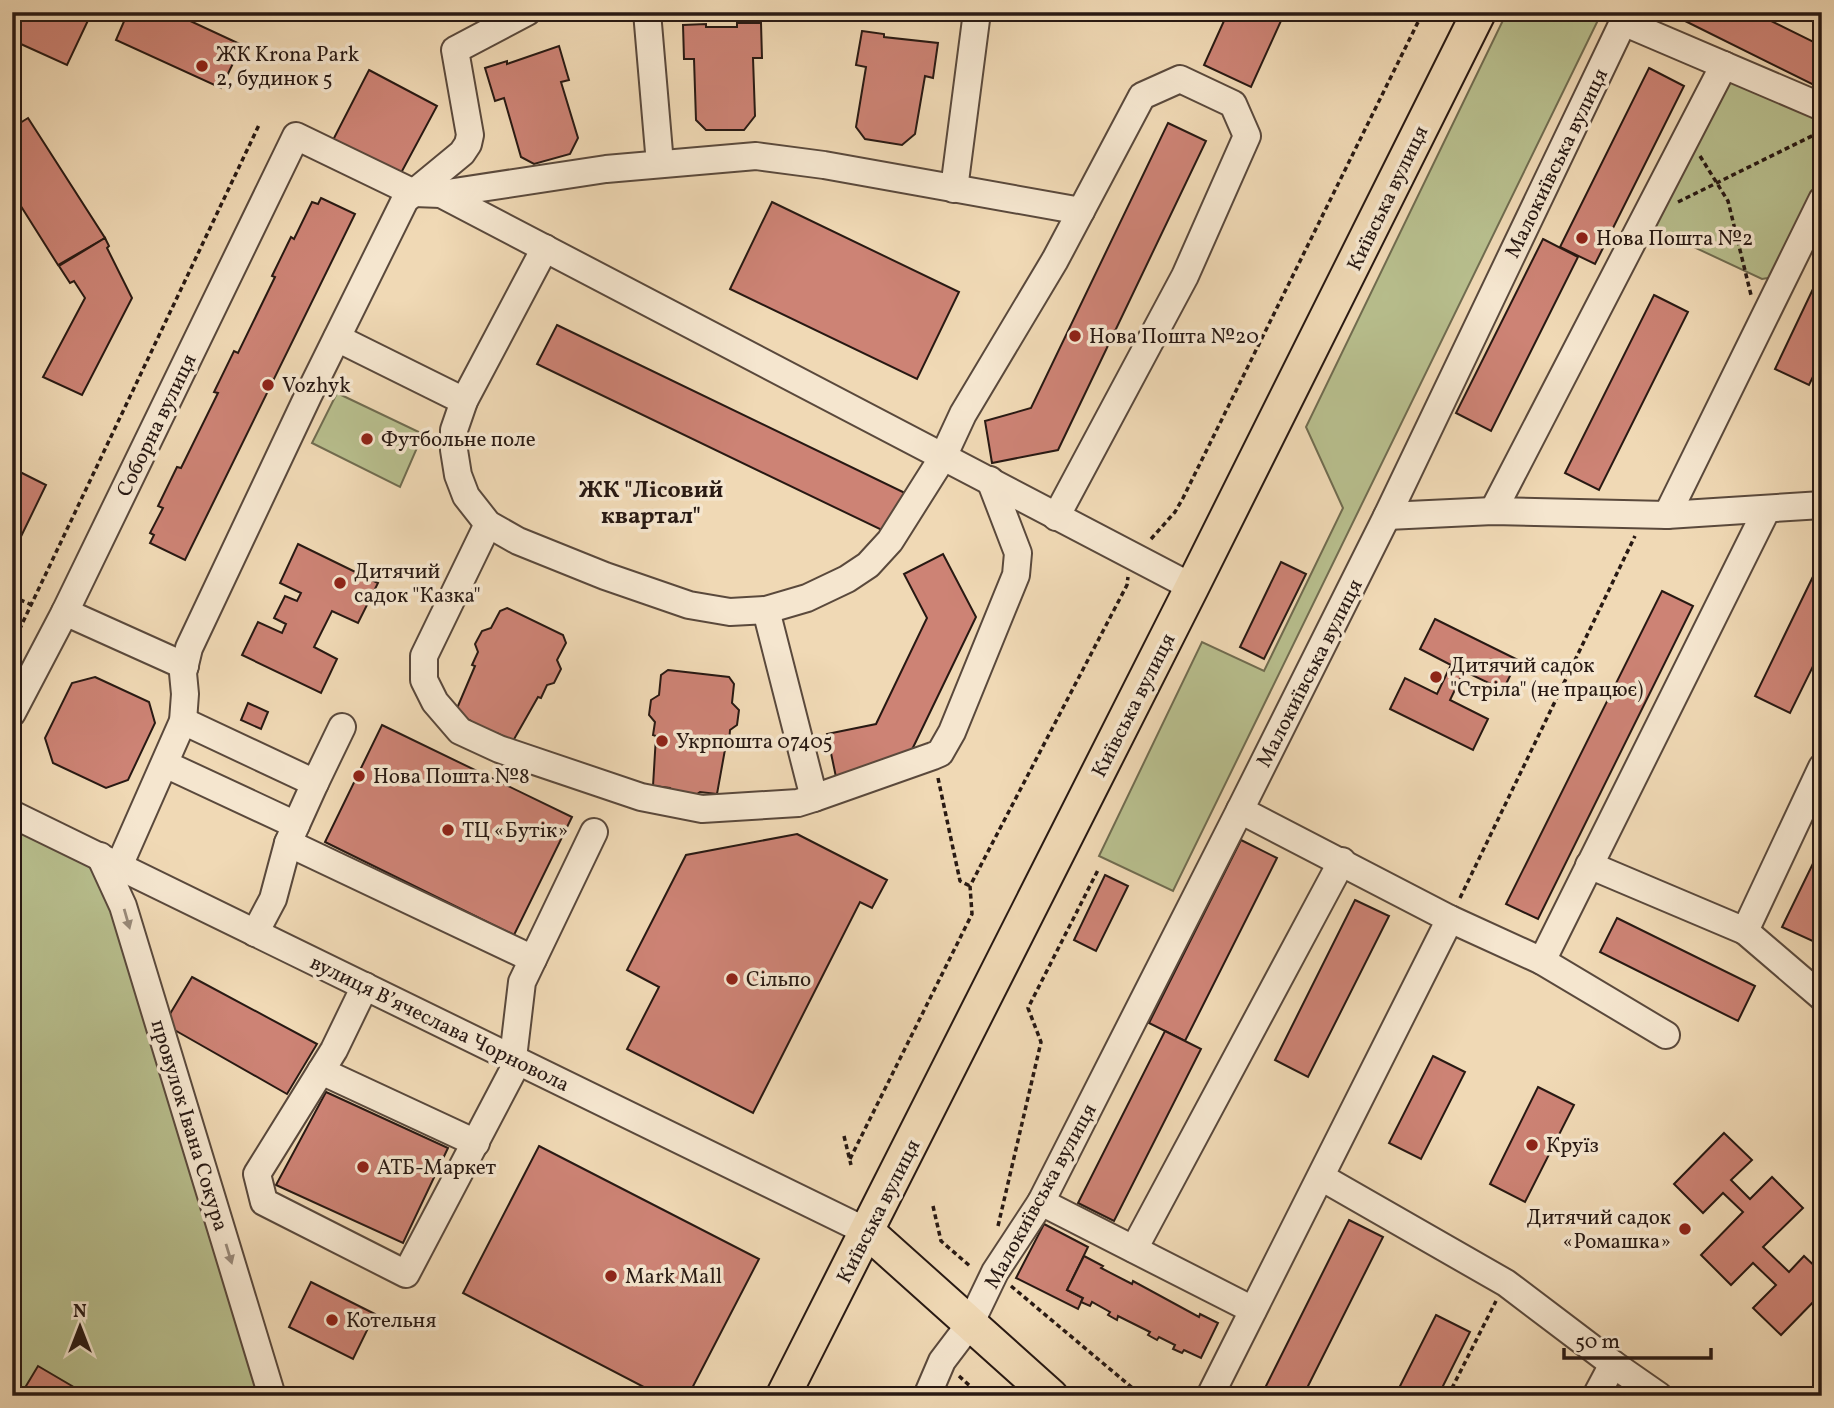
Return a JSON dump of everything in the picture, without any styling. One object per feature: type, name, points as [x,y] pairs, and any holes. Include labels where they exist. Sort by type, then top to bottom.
[{"type":"main road","name":"Київська вулиця","points":[[783,1396],[868,1232],[1479,12]]},
{"type":"main road","points":[[868,1232],[1051,1396]]},
{"type":"street","points":[[109,861],[165,764],[183,721],[185,666],[189,648],[405,200],[462,153],[468,144],[470,135],[455,50],[527,12]]},
{"type":"street","points":[[647,12],[660,164]]},
{"type":"street","points":[[954,190],[977,12]]},
{"type":"street","points":[[1626,17],[1724,65],[1822,107]]},
{"type":"street","name":"Малокиївська вулиця","points":[[927,1396],[942,1361],[970,1324],[995,1272],[1041,1202],[1240,810],[1387,516],[1626,17]]},
{"type":"street","points":[[1493,511],[1724,65]]},
{"type":"street","points":[[545,248],[464,401],[454,430],[458,475],[466,496],[488,524],[518,541],[605,576],[689,605],[730,612],[766,610],[807,598],[847,579],[868,565],[891,541],[943,457],[963,414],[1055,260],[1142,96],[1180,79],[1233,104],[1247,136],[1185,276],[1056,517]]},
{"type":"street","name":"Соборна вулиця","points":[[12,713],[65,612],[296,136],[414,193]]},
{"type":"street","points":[[414,193],[440,194],[606,169],[756,156],[824,165],[1081,211]]},
{"type":"street","points":[[440,194],[1192,587]]},
{"type":"street","points":[[1656,515],[1759,328],[1822,200]]},
{"type":"street","points":[[337,338],[464,401]]},
{"type":"street","points":[[488,524],[424,656],[424,680],[435,702],[460,731],[499,749],[641,797],[702,809],[798,803],[933,756],[940,752],[952,732],[1016,575],[1018,564],[1018,553],[990,480]]},
{"type":"street","points":[[1387,516],[1493,511],[1656,515],[1822,505]]},
{"type":"street","points":[[1542,961],[1767,509]]},
{"type":"street","points":[[766,610],[814,798]]},
{"type":"street","points":[[65,612],[185,666]]},
{"type":"street","points":[[183,721],[315,783]]},
{"type":"street","points":[[256,933],[273,899],[292,834],[342,726]]},
{"type":"street","points":[[165,764],[292,834],[533,959]]},
{"type":"street","points":[[1745,931],[1822,767]]},
{"type":"street","points":[[1240,810],[1450,919],[1542,961],[1666,1035]]},
{"type":"street","name":"вулиця Вʼячеслава Чорновола","points":[[12,814],[868,1232]]},
{"type":"street","points":[[365,986],[334,1050],[257,1174],[264,1202],[406,1274],[476,1143],[516,1060],[522,982],[594,832]]},
{"type":"street","name":"провулок Івана Сокура","points":[[109,861],[272,1396]]},
{"type":"street","points":[[1135,1249],[1342,861]]},
{"type":"street","points":[[1590,865],[1745,931],[1822,998]]},
{"type":"street","points":[[1210,1396],[1450,919]]},
{"type":"street","points":[[321,1071],[476,1143]]},
{"type":"street","points":[[1321,1177],[1506,1283],[1659,1396]]},
{"type":"street","points":[[1041,1202],[1253,1310]]},
{"type":"street","points":[[1596,1396],[1613,1364]]},
{"type":"path","points":[[1143,544],[1159,531],[1183,498],[1423,12]]},
{"type":"path","points":[[12,645],[259,125]]},
{"type":"path","points":[[1645,217],[1822,131]]},
{"type":"path","points":[[1688,135],[1728,201],[1759,328]]},
{"type":"path","points":[[1450,919],[1656,515]]},
{"type":"path","points":[[850,1159],[972,914],[970,886],[1127,584],[1128,571]]},
{"type":"path","points":[[12,596],[32,605]]},
{"type":"path","points":[[933,756],[960,881],[970,886]]},
{"type":"path","points":[[998,1226],[1041,1042],[1028,1008],[1098,870]]},
{"type":"path","points":[[844,1136],[851,1165]]},
{"type":"path","points":[[933,1206],[941,1241],[977,1271]]},
{"type":"path","points":[[1448,1396],[1506,1283]]},
{"type":"path","points":[[1009,1284],[1142,1396]]},
{"type":"path","points":[[954,1371],[981,1396]]},
{"type":"green space","points":[[1507,12],[1602,12],[1173,891],[1099,856],[1202,642],[1264,671],[1343,508],[1306,427]]},
{"type":"green space","points":[[1723,78],[1822,115],[1822,176],[1774,277],[1762,279],[1649,226]]},
{"type":"green space","name":"Футбольне поле","points":[[337,393],[423,434],[400,487],[312,443]]},
{"type":"green space","points":[[12,814],[100,856],[272,1396],[12,1396]]},
{"type":"building","points":[[12,12],[92,12],[67,65],[12,40]]},
{"type":"building","name":"ЖК Krona Park 2, будинок 5","points":[[128,12],[171,12],[242,45],[221,88],[116,40]]},
{"type":"building","points":[[1228,12],[1285,12],[1251,87],[1204,65]]},
{"type":"building","points":[[1667,12],[1753,12],[1822,46],[1822,89]]},
{"type":"building","points":[[737,23],[761,23],[762,58],[753,58],[755,116],[744,130],[706,130],[696,120],[694,59],[684,59],[683,25],[737,27]]},
{"type":"building","points":[[862,31],[884,34],[884,37],[938,43],[933,78],[925,76],[915,134],[902,145],[865,139],[856,127],[866,67],[856,65]]},
{"type":"building","points":[[559,46],[569,80],[561,82],[578,138],[570,154],[534,164],[521,157],[504,98],[495,101],[485,68],[507,61],[507,64]]},
{"type":"building","points":[[1649,68],[1684,86],[1595,264],[1560,247]]},
{"type":"building","points":[[369,70],[437,106],[401,173],[333,140]]},
{"type":"building","points":[[28,118],[105,238],[58,265],[12,192],[12,128]]},
{"type":"building","points":[[1168,123],[1206,141],[1058,450],[992,463],[985,421],[1031,408]]},
{"type":"building","points":[[321,198],[355,214],[185,560],[150,543],[154,535],[150,533],[163,508],[158,506],[177,467],[181,468],[218,393],[214,392],[234,351],[238,353],[291,237],[294,239],[312,202],[318,204]]},
{"type":"building","points":[[772,202],[959,292],[917,379],[730,289]]},
{"type":"building","points":[[105,238],[109,246],[107,248],[132,298],[82,395],[43,377],[85,298],[74,281],[70,283],[59,266]]},
{"type":"building","points":[[1543,239],[1578,257],[1491,431],[1456,413]]},
{"type":"building","points":[[1822,270],[1822,358],[1809,385],[1775,369]]},
{"type":"building","points":[[1654,295],[1688,312],[1599,490],[1565,473]]},
{"type":"building","points":[[557,325],[905,493],[886,532],[537,364]]},
{"type":"building","points":[[12,468],[46,485],[12,555]]},
{"type":"building","points":[[298,544],[378,583],[358,623],[332,611],[314,647],[337,659],[321,693],[242,655],[258,622],[282,633],[286,624],[274,618],[285,596],[297,601],[301,593],[280,583]]},
{"type":"building","points":[[943,554],[976,617],[906,762],[836,777],[827,734],[876,724],[927,618],[904,574]]},
{"type":"building","points":[[1822,558],[1822,648],[1790,713],[1755,696]]},
{"type":"building","points":[[1281,562],[1306,574],[1264,659],[1240,647]]},
{"type":"building","points":[[1662,591],[1693,606],[1538,919],[1506,904]]},
{"type":"building","points":[[507,608],[563,635],[566,643],[557,660],[561,669],[554,683],[547,685],[541,698],[538,697],[513,741],[497,733],[489,736],[474,728],[471,721],[455,713],[475,666],[472,665],[478,652],[475,644],[482,631],[491,628],[500,611]]},
{"type":"building","points":[[1435,619],[1518,660],[1503,690],[1464,671],[1450,700],[1488,719],[1473,750],[1390,709],[1405,678],[1437,694],[1451,665],[1420,649]]},
{"type":"building","points":[[668,670],[729,677],[734,684],[732,703],[739,710],[737,725],[730,730],[717,794],[700,792],[693,797],[676,795],[670,788],[653,786],[656,736],[653,735],[655,722],[649,715],[651,700],[659,695],[661,675]]},
{"type":"building","points":[[95,677],[149,702],[155,723],[128,780],[106,788],[53,763],[45,738],[72,683]]},
{"type":"building","points":[[248,703],[268,712],[261,729],[241,720]]},
{"type":"building","name":"ТЦ «Бутік»","points":[[382,725],[572,817],[514,935],[325,842]]},
{"type":"building","name":"Сільпо","points":[[797,834],[887,880],[872,908],[860,902],[753,1113],[627,1049],[659,987],[627,970],[686,855]]},
{"type":"building","points":[[1241,840],[1277,858],[1185,1041],[1149,1023]]},
{"type":"building","points":[[1822,845],[1822,933],[1817,943],[1782,927]]},
{"type":"building","points":[[1105,875],[1128,886],[1096,951],[1074,940]]},
{"type":"building","points":[[1355,900],[1389,916],[1308,1077],[1275,1060]]},
{"type":"building","points":[[1617,918],[1755,986],[1738,1021],[1600,952]]},
{"type":"building","points":[[192,977],[317,1044],[287,1094],[164,1024]]},
{"type":"building","points":[[1165,1031],[1201,1049],[1114,1221],[1078,1203]]},
{"type":"building","points":[[1433,1056],[1465,1072],[1421,1159],[1389,1143]]},
{"type":"building","name":"Круїз","points":[[1538,1087],[1574,1105],[1525,1202],[1490,1184]]},
{"type":"building","name":"АТБ-Маркет","points":[[326,1092],[448,1148],[403,1243],[276,1185]]},
{"type":"building","points":[[1724,1133],[1752,1160],[1731,1180],[1750,1199],[1772,1177],[1803,1208],[1763,1247],[1789,1272],[1804,1256],[1822,1273],[1822,1293],[1781,1335],[1753,1308],[1776,1285],[1753,1263],[1731,1285],[1701,1255],[1743,1212],[1723,1193],[1703,1213],[1674,1184]]},
{"type":"building","name":"Mark Mall","points":[[539,1146],[759,1259],[688,1396],[661,1396],[463,1293]]},
{"type":"building","points":[[1349,1220],[1383,1237],[1303,1396],[1261,1396]]},
{"type":"building","points":[[1044,1224],[1088,1247],[1067,1290],[1083,1298],[1078,1309],[1016,1278]]},
{"type":"building","points":[[1084,1256],[1132,1284],[1133,1281],[1199,1317],[1200,1314],[1218,1323],[1201,1358],[1184,1350],[1182,1353],[1173,1349],[1175,1345],[1159,1337],[1157,1340],[1148,1335],[1150,1332],[1118,1316],[1117,1320],[1108,1315],[1110,1312],[1092,1302],[1090,1306],[1081,1302],[1083,1298],[1067,1290]]},
{"type":"building","name":"Котельня","points":[[311,1282],[375,1314],[353,1359],[289,1327]]},
{"type":"building","points":[[1436,1315],[1470,1332],[1438,1396],[1395,1396]]},
{"type":"building","points":[[38,1366],[89,1396],[20,1396]]},
{"type":"place","name":"ЖК Krona Park 2, будинок 5","points":[[202,66]]},
{"type":"place","name":"Нова Пошта №2","points":[[1582,238]]},
{"type":"place","name":"Нова Пошта №20","points":[[1075,336]]},
{"type":"place","name":"Vozhyk","points":[[268,385]]},
{"type":"place","name":"Футбольне поле","points":[[367,439]]},
{"type":"place","name":"Дитячий садок \"Казка\"","points":[[340,583]]},
{"type":"place","name":"Дитячий садок \"Стріла\" (не працює)","points":[[1436,677]]},
{"type":"place","name":"Укрпошта 07405","points":[[662,741]]},
{"type":"place","name":"Нова Пошта №8","points":[[359,776]]},
{"type":"place","name":"ТЦ «Бутік»","points":[[448,830]]},
{"type":"place","name":"Сільпо","points":[[732,979]]},
{"type":"place","name":"Круїз","points":[[1532,1145]]},
{"type":"place","name":"АТБ-Маркет","points":[[363,1167]]},
{"type":"place","name":"Дитячий садок «Ромашка»","points":[[1685,1229]]},
{"type":"place","name":"Mark Mall","points":[[611,1276]]},
{"type":"place","name":"Котельня","points":[[332,1320]]},
{"type":"district","name":"ЖК \"Лісовий квартал\"","points":[[651,502]]}]
